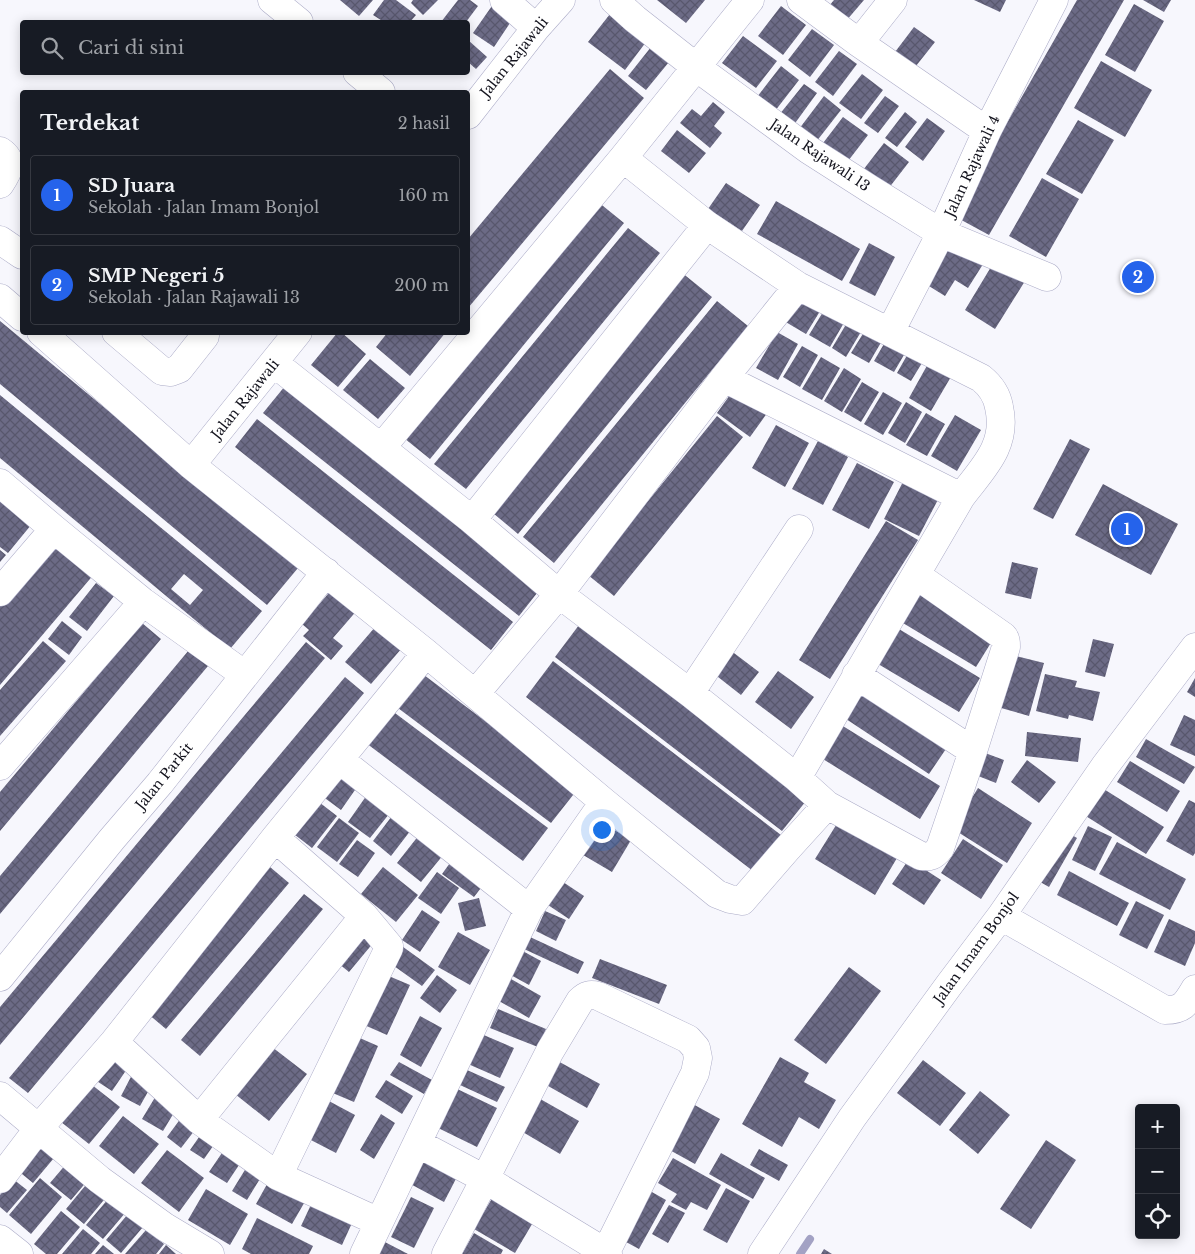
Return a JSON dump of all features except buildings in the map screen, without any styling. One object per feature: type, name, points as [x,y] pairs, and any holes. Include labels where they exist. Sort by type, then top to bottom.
[{"type":"street","points":[[272,0],[297,20]]},
{"type":"street","points":[[504,0],[536,28]]},
{"type":"street","name":"Jalan Rajawali","points":[[470,112],[536,28],[561,0]]},
{"type":"street","name":"Jalan Rajawali 13","points":[[614,0],[696,67],[809,150],[941,233],[1047,277]]},
{"type":"street","points":[[381,448],[623,158],[750,0]]},
{"type":"street","points":[[801,0],[859,43],[988,131]]},
{"type":"street","points":[[859,43],[893,0]]},
{"type":"street","name":"Jalan Rajawali 4","points":[[890,332],[941,233],[988,131],[1054,0]]},
{"type":"street","points":[[361,75],[379,90]]},
{"type":"street","points":[[0,151],[8,159],[9,169],[0,184]]},
{"type":"street","points":[[623,158],[706,225],[798,286],[982,378],[994,391],[999,404],[1002,420],[1000,436],[993,454],[961,497],[797,778]]},
{"type":"street","points":[[472,520],[706,225]]},
{"type":"street","points":[[0,240],[20,254]]},
{"type":"street","points":[[475,694],[558,594],[724,378],[798,286]]},
{"type":"street","points":[[0,298],[20,315]]},
{"type":"street","points":[[120,335],[162,371],[171,372],[178,369],[205,336]]},
{"type":"street","name":"Jalan Rajawali","points":[[190,465],[296,335]]},
{"type":"street","points":[[51,336],[190,465],[426,653],[717,894],[742,901],[828,805]]},
{"type":"street","points":[[274,363],[472,520],[558,594],[690,693],[828,805],[920,856],[927,857],[936,854],[940,848],[973,752],[1006,646],[1006,639],[916,575]]},
{"type":"street","points":[[724,378],[961,497]]},
{"type":"street","points":[[0,483],[143,602],[245,675]]},
{"type":"street","points":[[0,592],[54,529]]},
{"type":"street","points":[[690,693],[799,529]]},
{"type":"street","name":"Jalan Parkit","points":[[0,977],[160,783],[326,572]]},
{"type":"street","points":[[0,766],[143,602]]},
{"type":"street","name":"Jalan Imam Bonjol","points":[[762,1254],[852,1118],[943,992],[1001,916],[1105,766],[1195,647]]},
{"type":"street","points":[[0,1180],[38,1128],[114,1042],[426,653]]},
{"type":"street","points":[[856,675],[973,752]]},
{"type":"street","points":[[340,760],[528,909]]},
{"type":"street","points":[[364,1254],[528,909],[604,802]]},
{"type":"street","points":[[276,838],[364,916],[387,943],[389,948],[278,1176]]},
{"type":"street","points":[[199,1120],[364,916]]},
{"type":"street","points":[[1001,916],[1165,1010],[1175,1010],[1183,1006],[1195,989]]},
{"type":"street","points":[[417,1143],[485,1179],[606,1254],[694,1073],[698,1058],[696,1048],[688,1038],[598,996],[592,994],[585,996],[550,1050],[485,1179],[446,1254]]},
{"type":"street","points":[[114,1042],[199,1120],[278,1176],[379,1222]]},
{"type":"street","points":[[0,1096],[100,1180],[157,1221],[210,1254]]},
{"type":"street","points":[[0,1239],[19,1254]]},
{"type":"waterway","points":[[800,1254],[810,1239]]},
{"type":"place","name":"SMP Negeri 5","points":[[1138,277]]},
{"type":"place","name":"SD Juara","points":[[1127,529]]}]
